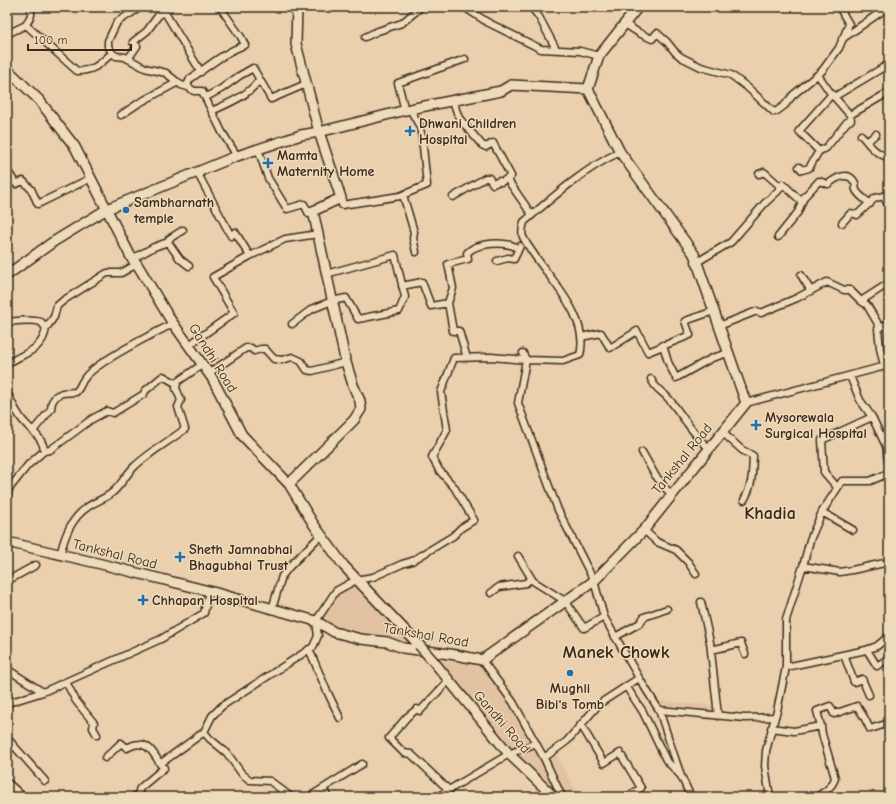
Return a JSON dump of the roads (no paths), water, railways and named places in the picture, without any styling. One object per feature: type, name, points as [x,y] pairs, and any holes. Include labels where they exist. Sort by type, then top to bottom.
[{"type":"street","points":[[7,34],[26,25],[31,15],[31,7]]},
{"type":"street","points":[[141,7],[117,22],[108,41],[108,46],[112,53],[145,68],[166,73],[194,91],[202,91],[222,132],[237,156]]},
{"type":"street","points":[[128,59],[137,46],[133,42],[151,28],[158,16],[170,7]]},
{"type":"street","points":[[188,87],[190,79],[239,46],[245,45],[220,7]]},
{"type":"street","points":[[297,7],[296,44],[319,132],[342,205],[403,195],[427,185],[421,131],[419,125],[408,110],[398,82],[465,59]]},
{"type":"street","points":[[365,37],[402,23],[421,7]]},
{"type":"street","points":[[464,7],[487,22],[541,49],[580,51],[599,56]]},
{"type":"street","points":[[531,7],[539,17],[556,49]]},
{"type":"street","points":[[638,7],[599,56],[588,89],[620,152],[694,254],[746,403],[886,366],[880,348],[878,329],[889,323]]},
{"type":"street","points":[[625,24],[652,39],[658,33],[675,52],[690,62],[701,67],[731,75],[747,87],[774,112],[785,105],[793,95],[818,75],[839,48],[849,24],[839,7]]},
{"type":"street","points":[[842,39],[888,7]]},
{"type":"street","points":[[164,11],[201,72]]},
{"type":"street","points":[[26,25],[77,71],[87,71],[101,64],[112,53]]},
{"type":"street","points":[[819,151],[798,131],[833,96],[889,64]]},
{"type":"street","points":[[206,97],[253,68],[271,99],[306,84]]},
{"type":"street","name":"Gandhi Road","points":[[7,70],[39,100],[75,146],[135,262],[170,318],[209,373],[242,435],[289,484],[321,535],[356,580],[434,662],[509,754],[554,797]]},
{"type":"street","points":[[799,167],[802,170],[809,168],[819,151],[826,148],[847,122],[851,120],[850,115],[833,96],[818,75]]},
{"type":"street","points":[[212,111],[246,94],[256,85],[259,80]]},
{"type":"street","points":[[121,115],[139,103],[178,82]]},
{"type":"street","points":[[7,275],[53,242],[107,209],[237,156],[301,135],[408,110],[501,91],[511,85],[588,89]]},
{"type":"street","points":[[850,115],[889,92]]},
{"type":"street","points":[[453,101],[459,118],[482,145],[486,147],[493,143],[511,176],[501,182],[499,181],[492,184],[489,178],[485,178],[453,197]]},
{"type":"street","points":[[867,142],[876,134]]},
{"type":"street","points":[[861,135],[874,151],[887,157],[889,161]]},
{"type":"street","points":[[258,149],[268,178],[287,210],[304,204],[309,214],[341,198]]},
{"type":"street","points":[[160,764],[204,732],[212,716],[222,706],[309,649],[315,643],[318,636],[316,621],[336,591],[356,580],[373,577],[412,561],[453,536],[461,528],[474,520],[454,487],[439,470],[432,457],[447,430],[441,392],[454,358],[490,357],[563,361],[580,355],[582,345],[576,317],[556,284],[541,266],[522,236],[524,222],[545,202],[605,159],[620,152]]},
{"type":"street","points":[[7,170],[16,184],[23,181],[31,189],[38,204],[91,178]]},
{"type":"street","points":[[196,172],[231,236],[235,232],[250,256]]},
{"type":"street","points":[[759,174],[764,172],[781,187]]},
{"type":"street","points":[[778,237],[798,212],[801,201],[819,181],[828,184],[836,178],[844,175],[851,177],[855,183],[856,190],[870,204]]},
{"type":"street","points":[[507,179],[532,215]]},
{"type":"street","points":[[697,262],[731,242],[783,184],[801,201]]},
{"type":"street","points":[[403,195],[414,232],[413,238],[416,252]]},
{"type":"street","points":[[842,223],[851,213],[857,215],[875,198],[886,195],[889,206]]},
{"type":"street","points":[[289,484],[354,420],[361,409],[360,401],[346,362],[313,213]]},
{"type":"street","points":[[7,364],[37,348],[43,341],[46,328],[54,317],[57,306],[64,300],[107,273],[121,273],[154,247],[168,242],[169,239],[183,230]]},
{"type":"street","points":[[189,344],[234,313],[213,277],[250,256],[286,239],[318,234]]},
{"type":"street","points":[[496,261],[508,258],[514,259],[518,248],[525,240]]},
{"type":"street","points":[[168,242],[180,259],[189,266]]},
{"type":"street","points":[[468,358],[459,331],[453,331],[448,303],[453,288],[448,264],[468,259],[467,253],[471,249],[486,245],[500,243],[512,245],[518,248]]},
{"type":"street","points":[[292,324],[312,309],[332,301],[346,298],[358,318],[399,311],[405,297],[395,255],[326,274]]},
{"type":"street","points":[[801,275],[811,291]]},
{"type":"street","points":[[402,286],[422,282],[431,306],[448,303]]},
{"type":"street","points":[[719,326],[756,311],[761,313],[797,298],[827,282],[844,290],[850,290],[867,305],[878,324]]},
{"type":"street","points":[[861,300],[889,283]]},
{"type":"street","points":[[581,338],[601,333],[610,348],[637,331],[648,352],[690,335],[685,321],[714,311]]},
{"type":"street","points":[[7,322],[37,321],[41,322],[46,328]]},
{"type":"street","points":[[33,431],[51,409],[56,396],[62,393],[76,392],[84,379],[98,366],[174,323]]},
{"type":"street","points":[[663,346],[668,362],[676,378],[712,358],[728,353]]},
{"type":"street","points":[[209,373],[246,348],[251,348],[254,352],[261,349],[266,349],[274,359],[282,360],[292,357],[301,361],[307,370],[312,371],[346,362]]},
{"type":"street","points":[[523,353],[526,360],[518,403],[558,510],[594,581],[604,617],[659,710],[681,776],[691,797]]},
{"type":"street","points":[[60,555],[65,535],[78,515],[90,505],[117,488],[133,467],[149,453],[166,444],[185,429],[178,407],[181,400],[176,388],[177,382],[202,364]]},
{"type":"street","points":[[7,498],[9,489],[28,465],[44,451],[50,450],[92,419],[107,411],[113,413],[144,394],[145,391],[164,376],[177,384]]},
{"type":"street","points":[[850,376],[860,400],[872,417],[886,446],[889,468]]},
{"type":"street","points":[[652,379],[655,387],[668,398],[683,416],[698,439],[709,448]]},
{"type":"street","points":[[7,392],[19,416],[44,446],[44,451]]},
{"type":"street","name":"Tankshal Road","points":[[7,542],[209,591],[316,621],[334,632],[361,639],[387,642],[403,648],[482,660],[594,581],[644,530],[671,494],[746,403]]},
{"type":"street","points":[[837,487],[824,472],[822,440],[872,417]]},
{"type":"street","points":[[722,432],[742,450],[754,456],[750,490],[744,500]]},
{"type":"street","points":[[642,452],[655,475],[671,494]]},
{"type":"street","points":[[770,797],[765,766],[766,751],[771,728],[777,711],[786,667],[786,620],[810,540],[822,512],[842,481],[870,481],[889,473]]},
{"type":"street","points":[[822,512],[854,530]]},
{"type":"street","points":[[644,530],[657,542],[676,550],[688,562],[696,574]]},
{"type":"street","points":[[272,609],[282,576],[321,535]]},
{"type":"street","points":[[518,556],[533,581],[566,601],[584,628],[604,617]]},
{"type":"street","points":[[803,566],[840,572],[889,562]]},
{"type":"street","points":[[7,581],[36,565]]},
{"type":"street","points":[[491,593],[499,587],[526,583],[531,578]]},
{"type":"street","points":[[7,700],[11,702],[43,692],[161,639],[204,613],[209,591]]},
{"type":"street","points":[[701,602],[711,650],[718,716]]},
{"type":"street","points":[[615,637],[640,623],[644,617],[667,609]]},
{"type":"street","points":[[786,667],[867,650],[878,646],[889,636]]},
{"type":"street","points":[[711,650],[741,643],[745,654]]},
{"type":"street","points":[[309,649],[340,718]]},
{"type":"street","points":[[867,650],[877,666],[889,658]]},
{"type":"street","points":[[844,655],[854,682],[862,679],[869,694]]},
{"type":"street","points":[[482,660],[513,702],[544,758],[562,797]]},
{"type":"street","points":[[7,667],[10,671],[43,692]]},
{"type":"street","points":[[544,758],[566,741],[599,704],[639,678]]},
{"type":"street","points":[[449,680],[420,711],[417,709],[407,717],[389,738],[404,753],[412,754],[449,790]]},
{"type":"street","points":[[66,682],[76,701],[94,723],[93,728],[98,735]]},
{"type":"street","points":[[626,686],[643,712],[666,760],[681,776]]},
{"type":"street","points":[[816,797],[834,783],[835,778],[817,711],[830,706],[834,714],[857,706],[870,729],[889,723]]},
{"type":"street","points":[[659,710],[745,718],[775,717]]},
{"type":"street","points":[[581,725],[604,763],[620,753],[640,788],[627,797]]},
{"type":"street","points":[[771,728],[794,731],[821,726]]},
{"type":"street","points":[[204,732],[210,739],[227,752],[242,774],[250,780],[270,781],[291,797]]},
{"type":"street","points":[[7,738],[45,781]]},
{"type":"street","points":[[105,758],[121,743],[127,748],[134,744],[142,744],[152,750],[164,768],[140,788],[138,794],[134,797]]},
{"type":"street","points":[[437,797],[509,754],[536,743]]},
{"type":"street","points":[[309,797],[362,764]]},
{"type":"street","points":[[7,784],[21,797]]},
{"type":"street","points":[[323,789],[328,797]]},
{"type":"place","name":"Dhwani Children Hospital","points":[[410,131]]},
{"type":"place","name":"Mamta Maternity Home","points":[[268,163]]},
{"type":"place","name":"Sambharnath temple","points":[[126,210]]},
{"type":"place","name":"Mysorewala Surgical Hospital","points":[[756,425]]},
{"type":"place","name":"Sheth Jamnabhai Bhagubhai Trust","points":[[180,557]]},
{"type":"place","name":"Chhapan Hospital","points":[[143,600]]},
{"type":"place","name":"Mughli Bibi's Tomb","points":[[570,673]]},
{"type":"district","name":"Khadia","points":[[770,513]]},
{"type":"district","name":"Manek Chowk","points":[[616,652]]}]
